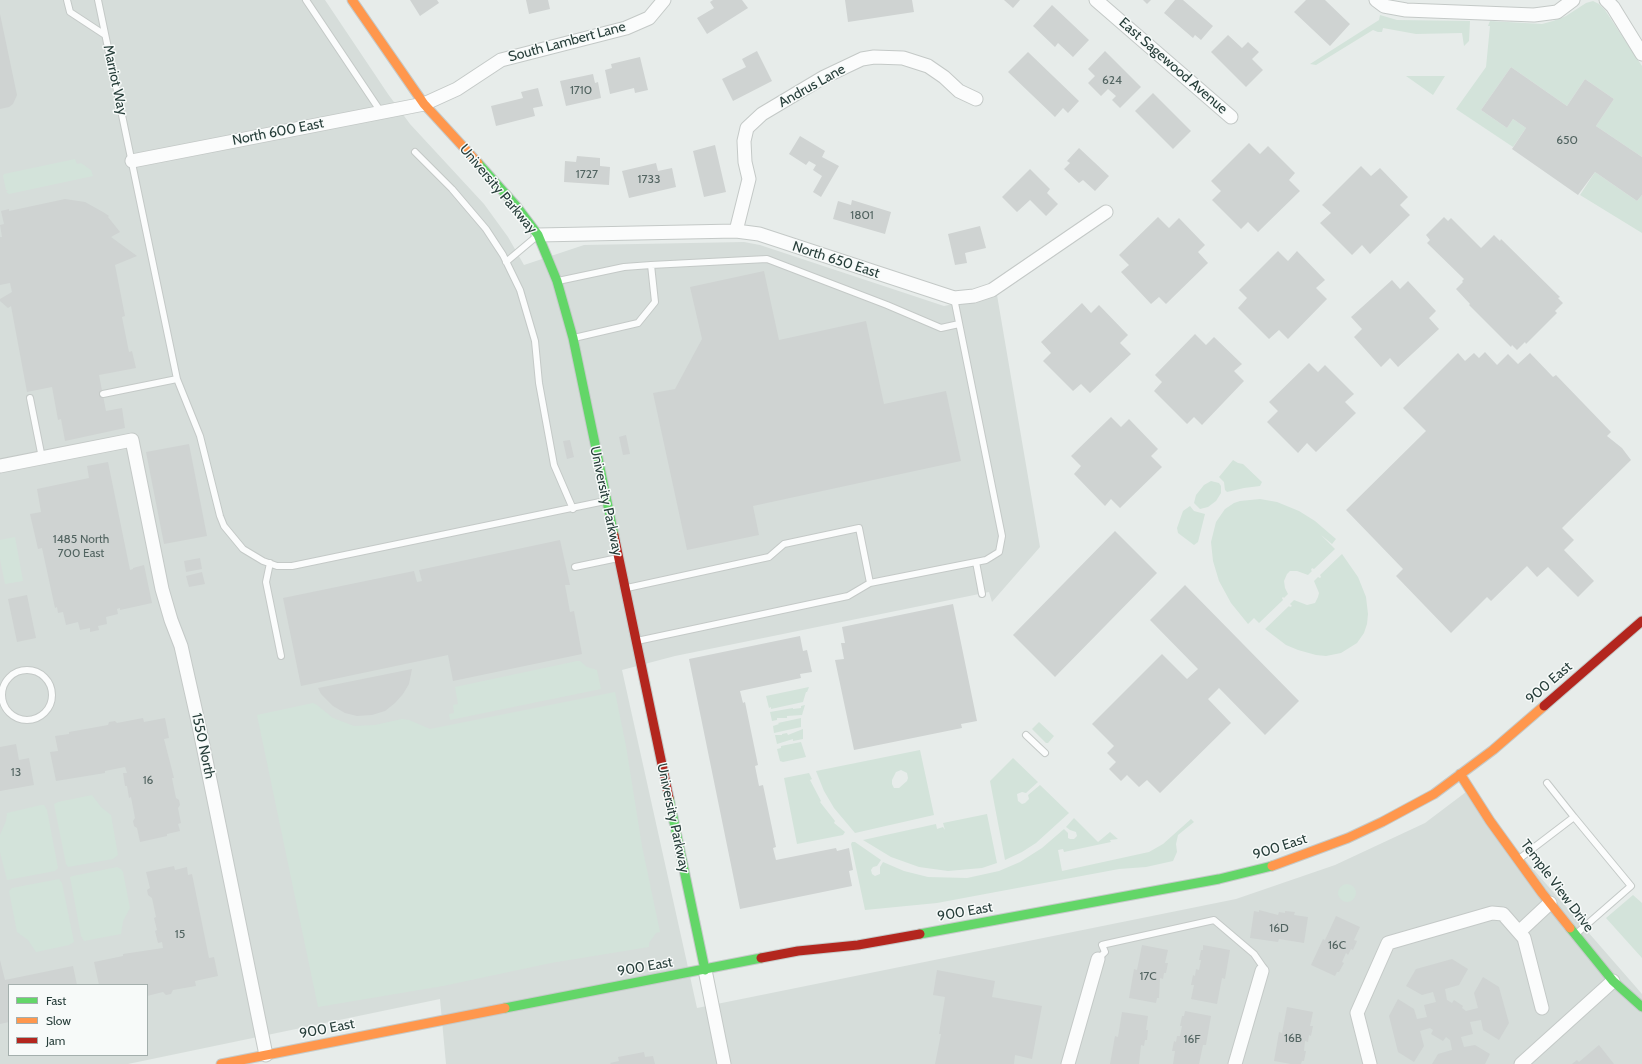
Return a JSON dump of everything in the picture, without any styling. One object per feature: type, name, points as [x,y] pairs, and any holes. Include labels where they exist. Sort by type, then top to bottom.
[{"type":"main road","name":"University Parkway","points":[[352,0],[424,104],[517,207],[538,235],[557,281],[573,338],[635,642],[705,970]]},
{"type":"main road","name":"900 East","points":[[220,1064],[798,951],[858,945],[1008,919],[1255,871],[1318,850],[1382,822],[1434,794],[1494,750],[1642,621]]},
{"type":"main road","name":"Temple View Drive","points":[[1460,774],[1490,821],[1550,903],[1613,981],[1642,1007]]},
{"type":"street","name":"South Lambert Lane","points":[[424,104],[457,89],[501,60],[632,25],[649,18],[664,0]]},
{"type":"street","name":"East Sagewood Avenue","points":[[1096,0],[1230,117]]},
{"type":"street","points":[[1376,0],[1384,6],[1406,10],[1534,15],[1557,12],[1573,0]]},
{"type":"street","points":[[1606,0],[1613,7],[1642,54]]},
{"type":"street","name":"Andrus Lane","points":[[736,231],[749,180],[745,162],[744,141],[747,128],[762,114],[824,77],[862,59],[874,57],[903,58],[928,66],[944,77],[959,91],[976,99]]},
{"type":"street","name":"North 600 East","points":[[132,161],[424,104]]},
{"type":"street","name":"North 650 East","points":[[538,235],[736,231],[760,234],[954,298],[974,296],[992,290],[1106,212]]},
{"type":"street","name":"1550 North","points":[[42,458],[132,440],[162,589],[170,620],[181,646],[199,726],[266,1055]]},
{"type":"street","points":[[0,466],[42,458]]},
{"type":"street","points":[[1519,932],[1550,903]]},
{"type":"street","points":[[1370,1064],[1357,1013],[1388,943],[1492,913],[1503,914],[1524,938],[1542,1008]]},
{"type":"street","points":[[1068,1064],[1098,959]]},
{"type":"street","name":"University Parkway","points":[[705,970],[724,1064]]},
{"type":"street","points":[[1236,1064],[1262,971]]},
{"type":"street","points":[[1521,1064],[1613,981]]},
{"type":"lane","points":[[67,0],[70,12],[105,35]]},
{"type":"lane","name":"Marriot Way","points":[[98,0],[177,379],[200,436],[213,492],[224,526],[243,550],[263,561],[277,566],[292,566],[606,501]]},
{"type":"lane","points":[[306,0],[330,33],[381,112]]},
{"type":"lane","points":[[415,152],[452,190],[486,229],[506,262],[520,290],[534,341],[546,426],[554,465],[573,509]]},
{"type":"lane","points":[[506,262],[538,235]]},
{"type":"lane","points":[[557,281],[624,267],[767,259],[887,305],[941,328],[959,324]]},
{"type":"lane","points":[[573,338],[638,323],[655,302],[651,265]]},
{"type":"lane","points":[[635,642],[848,596],[870,584],[976,562],[990,558],[999,552],[1002,536],[954,298]]},
{"type":"lane","points":[[103,394],[177,379]]},
{"type":"lane","points":[[30,398],[42,458]]},
{"type":"lane","points":[[624,589],[768,557],[784,544],[859,528],[870,584]]},
{"type":"lane","points":[[575,567],[618,558]]},
{"type":"lane","points":[[976,562],[982,594]]},
{"type":"lane","points":[[270,563],[266,582],[281,656]]},
{"type":"lane","points":[[28,670],[36,672],[43,676],[49,683],[52,691],[50,707],[38,718],[23,720],[15,718],[9,713],[2,698],[6,682],[19,672],[28,670]]},
{"type":"lane","points":[[1026,735],[1045,753]]},
{"type":"lane","points":[[1547,783],[1631,886],[1575,935]]},
{"type":"lane","points":[[1519,859],[1574,817]]},
{"type":"lane","points":[[1098,959],[1105,952],[1102,945],[1214,920],[1254,954],[1263,967],[1262,971]]},
{"type":"shaded area","points":[[0,0],[325,0],[410,124],[484,204],[508,237],[524,265],[584,245],[744,242],[760,245],[944,306],[997,295],[1040,547],[992,602],[989,592],[675,656],[622,670],[697,1008],[1236,899],[1335,865],[1425,823],[1466,792],[1642,994],[1642,1064],[446,1064],[440,999],[128,1064],[0,1064]]},
{"type":"shaded area","points":[[1593,1],[1605,10],[1642,66],[1642,157],[1596,126],[1614,99],[1585,79],[1567,106],[1511,67],[1481,110],[1507,128],[1513,119],[1526,128],[1513,147],[1456,109],[1486,67],[1490,26],[1488,26],[1490,21],[1542,24],[1566,16],[1586,3]]},
{"type":"shaded area","points":[[1380,15],[1397,20],[1470,21],[1469,41],[1464,46],[1462,33],[1416,34],[1383,28],[1382,32],[1373,30],[1316,65],[1310,64],[1379,20]]},
{"type":"shaded area","points":[[1406,76],[1445,76],[1433,95]]},
{"type":"shaded area","points":[[75,159],[77,164],[81,163],[91,170],[93,176],[9,194],[6,192],[8,190],[6,190],[3,176],[4,174]]},
{"type":"shaded area","points":[[1595,172],[1637,201],[1642,195],[1642,233],[1580,195]]},
{"type":"shaded area","points":[[1233,460],[1243,464],[1262,482],[1260,486],[1227,492],[1225,490],[1224,482],[1219,477]]},
{"type":"shaded area","points":[[1211,481],[1219,483],[1221,486],[1221,493],[1216,501],[1208,507],[1200,509],[1194,503],[1196,495],[1204,485]]},
{"type":"shaded area","points":[[1260,499],[1277,502],[1299,511],[1315,521],[1336,539],[1332,544],[1321,535],[1335,549],[1314,569],[1312,568],[1312,571],[1308,575],[1297,571],[1290,571],[1284,581],[1288,594],[1282,598],[1283,600],[1259,623],[1254,618],[1248,624],[1231,603],[1219,581],[1213,561],[1211,542],[1216,522],[1225,509],[1240,501]]},
{"type":"shaded area","points":[[1190,506],[1194,511],[1205,514],[1198,542],[1194,545],[1178,533],[1177,528],[1183,511]]},
{"type":"shaded area","points":[[15,537],[23,581],[5,584],[0,559],[0,540]]},
{"type":"shaded area","points":[[1342,554],[1358,577],[1366,597],[1368,614],[1367,624],[1364,633],[1357,643],[1341,653],[1326,656],[1316,655],[1286,645],[1265,629],[1289,606],[1292,606],[1290,604],[1294,600],[1307,605],[1315,603],[1319,593],[1314,581],[1318,577],[1320,578],[1320,575]]},
{"type":"shaded area","points":[[580,661],[587,667],[597,670],[601,689],[450,720],[449,714],[454,713],[453,705],[458,704],[455,687]]},
{"type":"shaded area","points":[[809,687],[803,702],[771,709],[771,707],[769,708],[766,696]]},
{"type":"shaded area","points":[[615,692],[626,746],[642,846],[660,932],[656,933],[649,943],[649,947],[551,963],[443,986],[318,1007],[257,715],[313,703],[333,718],[354,726],[375,725],[402,719],[409,720],[430,729]]},
{"type":"shaded area","points":[[805,705],[802,715],[777,718],[777,720],[772,721],[770,712],[801,708],[801,706]]},
{"type":"shaded area","points":[[801,718],[801,727],[774,733],[773,726],[779,724],[778,723]]},
{"type":"shaded area","points":[[1039,722],[1054,736],[1048,743],[1046,743],[1032,729]]},
{"type":"shaded area","points":[[803,729],[803,739],[793,741],[793,739],[777,744],[775,735],[787,733],[788,735]]},
{"type":"shaded area","points":[[801,742],[806,757],[783,762],[780,761],[777,749],[781,748],[781,746]]},
{"type":"shaded area","points":[[920,750],[934,815],[855,833],[834,808],[824,791],[816,771]],"holes":[[[901,770],[907,773],[907,781],[899,788],[894,788],[892,780],[896,772]]]},
{"type":"shaded area","points":[[1013,758],[1038,782],[1026,793],[1022,792],[1017,794],[1018,801],[1022,804],[1025,803],[1029,799],[1028,795],[1040,785],[1069,813],[1036,843],[1005,860],[990,781]]},
{"type":"shaded area","points":[[809,773],[812,779],[810,780],[821,801],[820,802],[835,821],[834,823],[845,832],[843,835],[797,844],[784,778]]},
{"type":"shaded area","points":[[92,795],[101,807],[111,815],[118,855],[113,859],[68,867],[66,864],[54,804]]},
{"type":"shaded area","points":[[44,805],[47,810],[58,868],[55,871],[7,880],[0,852],[0,835],[6,821],[7,813]]},
{"type":"shaded area","points":[[987,814],[997,863],[982,868],[948,871],[919,867],[891,857],[863,840],[936,824],[937,829],[943,827],[945,830],[943,823]]},
{"type":"shaded area","points":[[1074,818],[1098,842],[1110,832],[1118,839],[1110,840],[1111,842],[1064,852],[1063,849],[1058,850],[1062,871],[1149,852],[1163,844],[1191,819],[1194,822],[1178,835],[1176,844],[1177,852],[1173,861],[1146,867],[1119,869],[937,903],[865,910],[851,844],[852,842],[855,842],[881,860],[877,866],[873,867],[871,870],[872,874],[875,876],[880,874],[880,867],[883,862],[904,871],[928,877],[967,878],[999,871],[1020,862],[1042,848],[1064,829],[1068,833],[1068,838],[1074,839],[1077,836],[1076,832],[1066,827]]},
{"type":"shaded area","points":[[117,867],[123,872],[130,908],[123,921],[121,934],[84,941],[81,936],[70,877]]},
{"type":"shaded area","points":[[59,879],[62,883],[74,942],[69,945],[36,952],[28,940],[17,932],[9,891],[12,888]]},
{"type":"shaded area","points":[[1347,884],[1353,887],[1356,893],[1353,899],[1347,902],[1341,899],[1338,893],[1341,887]]},
{"type":"shaded area","points":[[1633,895],[1642,903],[1642,958],[1606,918]]},
{"type":"building","points":[[410,0],[437,0],[439,3],[420,16]]},
{"type":"building","points":[[526,0],[548,0],[550,9],[529,14]]},
{"type":"building","points":[[713,0],[742,0],[748,8],[707,34],[697,18],[714,8],[710,2]]},
{"type":"building","points":[[845,0],[912,0],[914,12],[848,22]]},
{"type":"building","points":[[1004,0],[1020,0],[1013,8]]},
{"type":"building","points":[[1143,0],[1151,0],[1147,4]]},
{"type":"building","points":[[1175,0],[1183,0],[1213,26],[1201,40],[1195,35],[1193,38],[1164,13]]},
{"type":"building","points":[[1306,0],[1325,0],[1350,24],[1330,46],[1294,12]]},
{"type":"building","points":[[1052,5],[1089,40],[1073,57],[1058,43],[1055,47],[1033,26]]},
{"type":"building","points":[[0,14],[17,95],[13,104],[9,107],[0,109]]},
{"type":"building","points":[[1228,35],[1242,48],[1248,42],[1259,52],[1252,59],[1263,70],[1246,87],[1211,52]]},
{"type":"building","points":[[757,51],[772,81],[733,101],[722,79],[746,67],[742,59]]},
{"type":"building","points":[[1105,51],[1141,87],[1120,108],[1112,100],[1116,96],[1108,89],[1101,96],[1088,83],[1095,76],[1088,69]]},
{"type":"building","points":[[1028,52],[1079,101],[1068,113],[1063,108],[1055,117],[1008,72]]},
{"type":"building","points":[[640,57],[648,90],[635,93],[634,88],[610,94],[605,70],[612,68],[611,64]]},
{"type":"building","points":[[1511,67],[1567,106],[1585,79],[1614,99],[1596,126],[1642,157],[1642,195],[1637,201],[1595,172],[1578,195],[1512,149],[1526,128],[1513,119],[1507,128],[1481,110]]},
{"type":"building","points":[[593,74],[595,83],[598,82],[601,98],[566,106],[560,81]]},
{"type":"building","points":[[538,88],[543,106],[533,108],[535,116],[496,126],[491,106],[523,98],[521,92]]},
{"type":"building","points":[[1153,93],[1191,131],[1173,149],[1135,111]]},
{"type":"building","points":[[800,136],[825,151],[822,157],[839,166],[821,197],[813,192],[822,176],[813,170],[816,165],[809,161],[806,165],[789,154]]},
{"type":"building","points":[[1249,143],[1260,154],[1268,146],[1295,173],[1289,180],[1300,191],[1258,232],[1248,222],[1241,229],[1212,200],[1221,191],[1211,181]]},
{"type":"building","points":[[715,145],[726,192],[704,197],[693,151]]},
{"type":"building","points":[[1079,148],[1109,176],[1095,191],[1083,180],[1079,183],[1064,169],[1070,163],[1067,161]]},
{"type":"building","points":[[577,156],[600,158],[600,166],[610,167],[609,185],[564,182],[565,161],[576,162]]},
{"type":"building","points":[[656,163],[658,171],[672,168],[676,187],[629,198],[622,171]]},
{"type":"building","points":[[1361,166],[1371,176],[1380,168],[1408,197],[1400,205],[1410,215],[1370,254],[1362,245],[1352,255],[1320,223],[1331,213],[1322,205]]},
{"type":"building","points":[[1030,169],[1050,189],[1047,193],[1058,204],[1046,216],[1030,200],[1017,212],[1002,197]]},
{"type":"building","points":[[65,199],[85,202],[109,216],[108,217],[120,232],[111,237],[137,256],[115,265],[125,316],[122,317],[129,352],[132,351],[136,368],[99,375],[106,411],[122,408],[125,428],[65,441],[61,419],[58,420],[52,387],[27,392],[11,306],[8,308],[0,301],[0,299],[12,292],[10,283],[0,285],[0,237],[2,237],[0,225],[4,224],[1,211],[9,209],[9,211]]},
{"type":"building","points":[[852,200],[891,212],[885,234],[833,219],[838,201],[851,205]]},
{"type":"building","points":[[1158,217],[1169,228],[1179,218],[1205,245],[1198,252],[1208,263],[1166,304],[1159,297],[1151,304],[1121,272],[1129,265],[1119,255]]},
{"type":"building","points":[[1444,217],[1448,221],[1451,218],[1481,248],[1494,235],[1500,241],[1501,239],[1560,297],[1558,298],[1563,303],[1555,311],[1557,313],[1526,344],[1525,342],[1517,350],[1512,345],[1511,347],[1469,305],[1470,304],[1456,289],[1464,279],[1427,243],[1430,240],[1426,235]]},
{"type":"building","points":[[980,226],[986,248],[965,253],[967,263],[955,265],[948,234]]},
{"type":"building","points":[[1278,251],[1288,261],[1297,251],[1325,280],[1316,288],[1327,299],[1288,339],[1279,330],[1269,339],[1238,308],[1247,298],[1239,290]]},
{"type":"building","points":[[764,271],[779,340],[866,321],[884,404],[946,391],[961,461],[753,506],[759,535],[687,550],[653,393],[675,389],[702,339],[690,287]]},
{"type":"building","points":[[1392,280],[1400,289],[1408,281],[1436,311],[1429,318],[1439,329],[1398,367],[1390,358],[1381,367],[1354,337],[1362,329],[1351,317]]},
{"type":"building","points":[[1082,303],[1091,313],[1099,305],[1128,335],[1120,343],[1131,354],[1090,393],[1081,384],[1073,391],[1043,361],[1051,353],[1041,342]]},
{"type":"building","points":[[1195,334],[1206,345],[1214,337],[1242,364],[1234,371],[1244,381],[1202,425],[1194,417],[1187,424],[1154,391],[1162,382],[1155,375]]},
{"type":"building","points":[[1485,352],[1497,365],[1508,354],[1518,364],[1530,353],[1553,377],[1556,375],[1611,432],[1607,436],[1622,448],[1631,460],[1562,528],[1574,540],[1564,550],[1594,581],[1578,597],[1548,567],[1537,577],[1527,566],[1491,601],[1487,597],[1451,633],[1396,576],[1403,569],[1346,510],[1426,431],[1403,408],[1458,353],[1465,361],[1474,353],[1479,358]]},
{"type":"building","points":[[1309,363],[1318,372],[1325,365],[1354,394],[1345,402],[1356,413],[1316,452],[1307,443],[1298,453],[1267,422],[1278,411],[1269,402]]},
{"type":"building","points":[[1111,417],[1121,427],[1129,419],[1158,449],[1151,456],[1162,467],[1120,508],[1111,499],[1105,506],[1074,474],[1081,466],[1071,456]]},
{"type":"building","points":[[626,435],[630,454],[623,455],[619,437]]},
{"type":"building","points":[[570,440],[574,457],[567,459],[563,441]]},
{"type":"building","points":[[189,444],[207,536],[164,544],[146,452]]},
{"type":"building","points":[[108,462],[130,570],[144,565],[152,603],[120,610],[120,608],[117,609],[118,614],[106,617],[107,624],[98,626],[99,630],[90,632],[90,628],[80,630],[78,622],[66,625],[63,612],[58,613],[57,607],[55,608],[42,548],[38,549],[30,514],[41,512],[37,489],[89,478],[87,466]]},
{"type":"building","points":[[1115,531],[1157,573],[1055,677],[1013,635]]},
{"type":"building","points":[[560,540],[570,585],[565,585],[570,612],[574,611],[582,654],[453,681],[448,655],[301,686],[283,598],[414,571],[417,582],[422,581],[419,570]]},
{"type":"building","points":[[200,558],[202,569],[186,572],[184,561]]},
{"type":"building","points":[[202,572],[205,584],[189,587],[186,576]]},
{"type":"building","points":[[1185,585],[1299,701],[1265,735],[1219,688],[1208,699],[1231,723],[1160,793],[1147,780],[1139,787],[1127,775],[1121,781],[1109,769],[1116,762],[1107,753],[1114,746],[1092,724],[1162,654],[1187,679],[1198,669],[1150,620]]},
{"type":"building","points":[[27,595],[36,638],[17,642],[8,599]]},
{"type":"building","points":[[953,604],[977,721],[961,724],[962,728],[854,750],[835,660],[844,659],[841,643],[845,643],[842,627]]},
{"type":"building","points":[[800,636],[803,651],[807,650],[812,672],[800,674],[801,678],[740,691],[743,703],[745,702],[758,765],[755,766],[759,786],[763,785],[776,847],[773,848],[776,860],[836,848],[837,851],[849,848],[853,870],[849,871],[852,886],[740,909],[689,659]]},
{"type":"building","points":[[412,669],[409,684],[403,694],[385,711],[372,715],[357,716],[345,713],[333,706],[321,694],[318,688]]},
{"type":"building","points":[[143,718],[144,722],[165,718],[169,738],[164,739],[174,778],[172,778],[176,798],[179,800],[180,805],[178,808],[181,823],[178,824],[180,831],[167,834],[167,836],[140,842],[137,828],[134,826],[133,821],[135,818],[131,797],[129,798],[127,786],[125,786],[123,773],[127,773],[125,767],[105,771],[105,773],[56,781],[50,752],[58,751],[55,736],[108,725],[109,722],[115,721],[117,723]]},
{"type":"building","points":[[16,744],[19,760],[29,758],[34,785],[0,791],[0,747]]},
{"type":"building","points":[[174,866],[175,870],[187,867],[188,875],[192,874],[209,958],[214,957],[218,976],[195,981],[196,986],[173,990],[171,994],[166,995],[163,992],[148,996],[148,984],[99,984],[94,962],[123,956],[123,954],[163,948],[162,942],[158,943],[155,931],[157,930],[154,918],[156,917],[152,898],[148,895],[147,890],[150,888],[146,872]]},
{"type":"building","points":[[1259,910],[1278,915],[1279,912],[1295,912],[1294,915],[1308,917],[1304,943],[1279,939],[1278,942],[1250,938],[1254,911],[1259,912]]},
{"type":"building","points":[[1336,916],[1360,927],[1354,940],[1357,941],[1353,950],[1351,949],[1348,955],[1346,953],[1342,962],[1344,963],[1335,976],[1311,965]]},
{"type":"building","points":[[1142,945],[1168,950],[1165,963],[1168,963],[1166,973],[1164,973],[1163,979],[1160,978],[1159,998],[1157,998],[1156,1003],[1129,998],[1134,969],[1137,970]]},
{"type":"building","points":[[1203,945],[1230,950],[1225,979],[1222,978],[1217,1004],[1191,999],[1194,985],[1191,985],[1193,975],[1195,976],[1196,969],[1199,970],[1201,960],[1199,960],[1201,950],[1203,950]]},
{"type":"building","points":[[1452,959],[1468,969],[1459,985],[1445,989],[1447,1000],[1452,1003],[1454,1000],[1463,1006],[1462,1008],[1466,1011],[1478,1008],[1474,993],[1483,977],[1499,987],[1509,1023],[1499,1040],[1483,1030],[1481,1020],[1470,1022],[1473,1034],[1461,1037],[1464,1047],[1475,1045],[1490,1054],[1485,1064],[1432,1064],[1438,1054],[1452,1050],[1450,1040],[1446,1037],[1443,1041],[1431,1034],[1433,1030],[1430,1028],[1420,1031],[1424,1046],[1414,1062],[1398,1052],[1389,1016],[1398,999],[1414,1009],[1417,1019],[1427,1017],[1424,1005],[1436,1002],[1433,992],[1422,995],[1406,986],[1416,969]]},
{"type":"building","points":[[0,960],[5,980],[73,966],[77,984],[8,984],[8,1022],[0,1024]]},
{"type":"building","points":[[937,970],[995,981],[992,997],[1042,1006],[1032,1059],[1015,1055],[1014,1064],[935,1064],[941,1034],[939,1034],[945,997],[933,995]]},
{"type":"building","points":[[1287,1007],[1313,1012],[1310,1026],[1313,1026],[1311,1036],[1309,1035],[1308,1042],[1305,1041],[1304,1051],[1306,1051],[1304,1061],[1302,1061],[1301,1064],[1274,1061],[1279,1032],[1282,1033]]},
{"type":"building","points":[[1185,1011],[1211,1016],[1206,1045],[1203,1045],[1199,1064],[1173,1064],[1175,1051],[1172,1051],[1174,1041],[1176,1042],[1177,1036],[1180,1036],[1182,1016],[1184,1016]]},
{"type":"building","points":[[1122,1012],[1148,1016],[1146,1030],[1148,1030],[1147,1040],[1145,1040],[1144,1046],[1141,1045],[1139,1064],[1110,1064],[1115,1036],[1118,1037]]},
{"type":"building","points":[[1599,1045],[1614,1064],[1572,1064],[1577,1060],[1579,1062]]},
{"type":"building","points":[[644,1052],[645,1057],[653,1056],[655,1064],[610,1063],[619,1061],[618,1057]]},
{"type":"traffic: fast","points":[[478,163],[517,207],[538,235],[557,281],[573,338],[614,535]]},
{"type":"traffic: fast","points":[[669,798],[705,970]]},
{"type":"traffic: fast","points":[[920,934],[1219,879],[1272,866]]},
{"type":"traffic: fast","points":[[1570,928],[1613,981],[1642,1007]]},
{"type":"traffic: fast","points":[[505,1008],[761,958]]},
{"type":"traffic: slow","points":[[352,0],[424,104],[478,163]]},
{"type":"traffic: slow","points":[[1272,866],[1348,838],[1382,822],[1434,794],[1493,750],[1544,706]]},
{"type":"traffic: slow","points":[[1460,774],[1490,821],[1542,893],[1570,928]]},
{"type":"traffic: slow","points":[[221,1064],[505,1008]]},
{"type":"traffic: jam","points":[[614,535],[669,798]]},
{"type":"traffic: jam","points":[[1544,706],[1642,621]]},
{"type":"traffic: jam","points":[[761,958],[798,951],[858,945],[920,934]]}]
